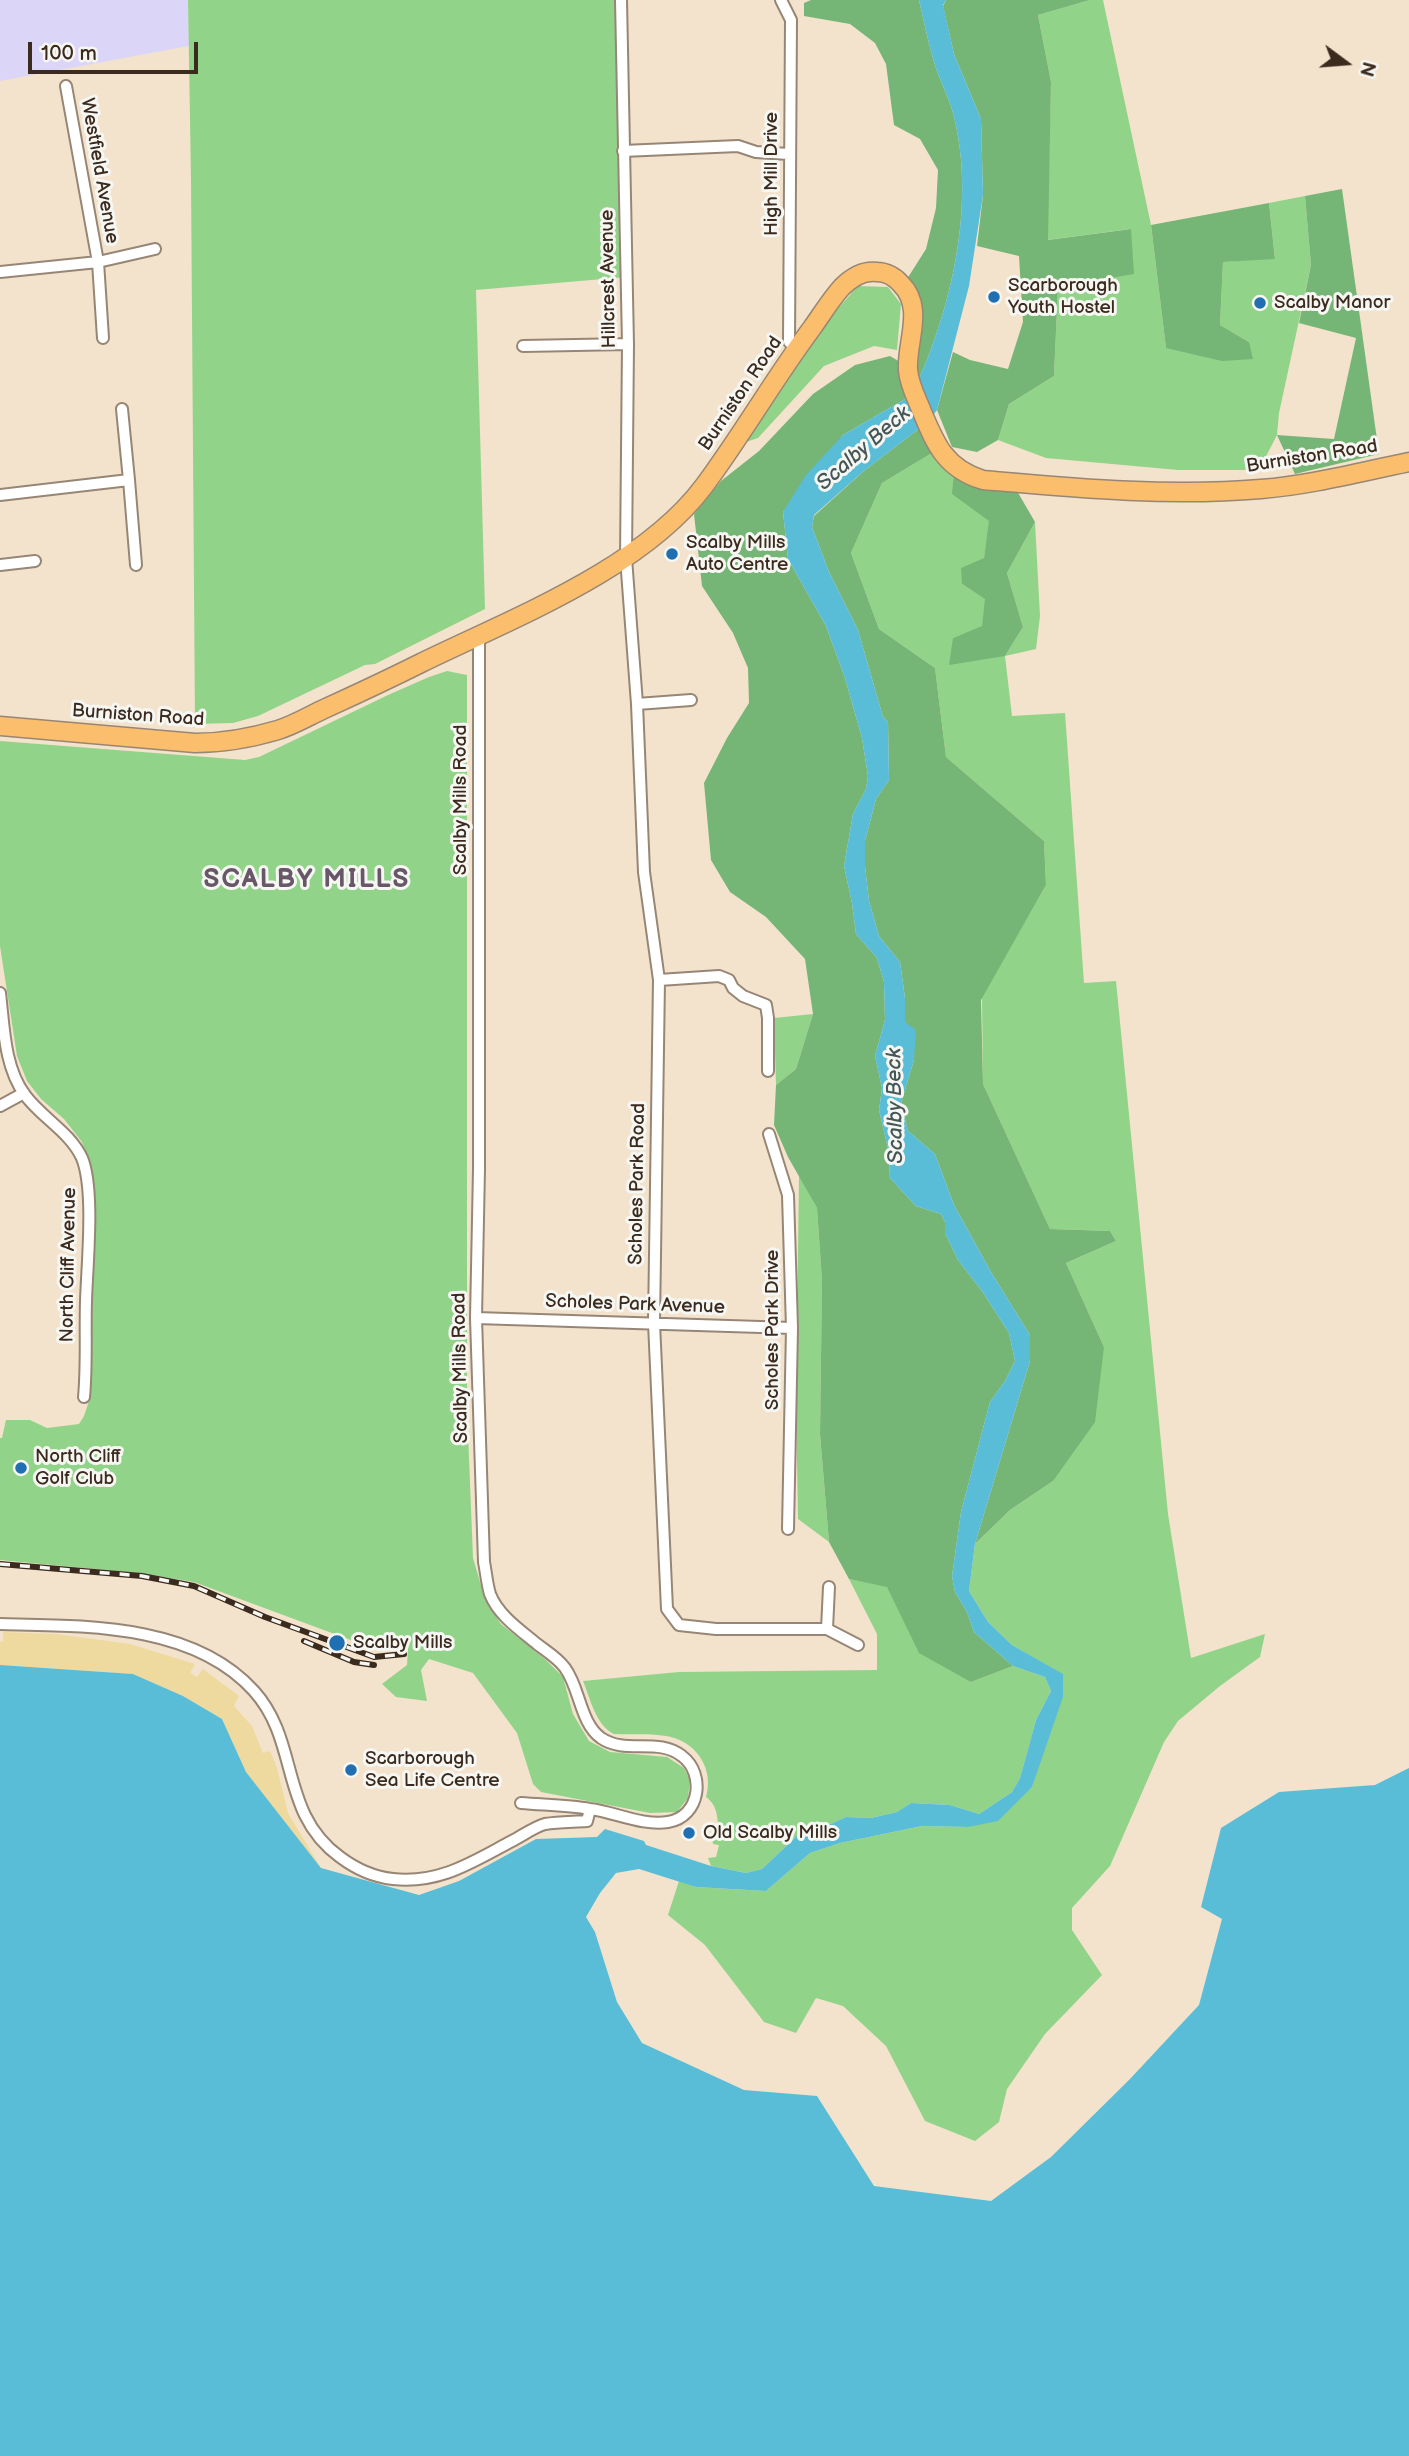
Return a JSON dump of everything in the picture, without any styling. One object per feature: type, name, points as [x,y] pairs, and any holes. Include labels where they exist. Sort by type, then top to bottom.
[{"type":"main road","name":"Burniston Road","points":[[0,726],[222,743],[280,729],[566,592],[626,558],[662,531],[702,488],[842,287],[855,276],[866,272],[887,274],[904,287],[909,295],[913,307],[908,360],[912,386],[932,437],[946,459],[975,478],[1099,490],[1264,489],[1331,479],[1409,462]]},
{"type":"street","name":"Hillcrest Avenue","points":[[621,0],[628,344],[626,558]]},
{"type":"street","name":"High Mill Drive","points":[[781,0],[791,20],[789,342],[797,348]]},
{"type":"street","name":"Westfield Avenue","points":[[66,86],[98,262],[103,338]]},
{"type":"street","points":[[622,152],[738,146],[756,152],[789,154]]},
{"type":"street","name":"Westfield Avenue","points":[[0,272],[98,262],[155,249]]},
{"type":"street","points":[[523,346],[628,344]]},
{"type":"street","points":[[122,409],[136,565]]},
{"type":"street","points":[[0,495],[129,480]]},
{"type":"street","name":"Scholes Park Road","points":[[626,558],[637,704],[644,872],[659,980],[654,1323],[667,1609],[679,1625],[716,1629],[827,1629],[858,1645]]},
{"type":"street","points":[[0,565],[35,561]]},
{"type":"street","name":"Scalby Mills Road","points":[[479,635],[476,1318],[484,1562],[490,1593],[499,1610],[564,1667],[572,1679],[593,1731],[612,1744],[671,1749],[688,1761],[698,1783],[690,1808],[670,1822],[650,1822],[590,1809],[521,1803]]},
{"type":"street","points":[[637,704],[691,699]]},
{"type":"street","points":[[659,980],[719,976],[729,980],[733,988],[743,996],[766,1005],[768,1071]]},
{"type":"street","name":"North Cliff Avenue","points":[[0,993],[9,1060],[24,1094],[72,1141],[88,1178],[84,1397]]},
{"type":"street","points":[[0,1107],[24,1094]]},
{"type":"street","name":"Scholes Park Drive","points":[[769,1134],[788,1195],[792,1328],[788,1530]]},
{"type":"street","name":"Scholes Park Avenue","points":[[476,1318],[792,1328]]},
{"type":"street","points":[[827,1629],[829,1587]]},
{"type":"street","points":[[0,1624],[102,1629],[140,1634],[204,1654],[226,1668],[254,1691],[271,1715],[280,1735],[299,1804],[309,1826],[326,1847],[368,1873],[392,1879],[421,1880],[446,1875],[543,1825],[587,1821],[590,1809]]},
{"type":"shaded area","points":[[0,0],[188,0],[189,46],[0,81]]},
{"type":"green space","points":[[188,0],[621,0],[626,277],[476,290],[485,609],[375,664],[365,665],[258,716],[233,723],[195,724]]},
{"type":"green space","points":[[811,0],[919,0],[934,62],[953,113],[960,146],[962,181],[957,251],[941,320],[917,384],[907,279],[926,249],[936,208],[938,170],[920,139],[894,125],[886,64],[875,43],[850,24],[804,16],[804,3]]},
{"type":"green space","points":[[946,0],[1090,0],[1038,15],[1051,82],[1048,240],[1131,229],[1134,274],[1058,287],[1054,376],[1009,404],[998,440],[977,452],[952,447],[937,410],[953,352],[970,360],[1008,369],[1023,322],[1019,256],[977,246],[983,195],[981,119],[954,54],[943,6]]},
{"type":"green space","points":[[1090,0],[1103,0],[1151,225],[1166,348],[1249,342],[1220,325],[1223,262],[1275,258],[1269,203],[1305,196],[1311,265],[1279,413],[1277,435],[1259,470],[1178,470],[1046,458],[998,440],[1009,404],[1054,376],[1058,287],[1130,229],[1047,240],[1051,82],[1038,15]]},
{"type":"green space","points":[[1342,189],[1379,454],[1295,474],[1277,435],[1334,439],[1356,338],[1299,323],[1311,265],[1305,196]]},
{"type":"green space","points":[[1269,203],[1275,259],[1223,262],[1220,325],[1249,342],[1253,359],[1222,361],[1166,348],[1151,225]]},
{"type":"green space","points":[[858,286],[888,287],[901,304],[897,350],[874,346],[824,366],[758,438],[746,442],[831,316]]},
{"type":"green space","points":[[890,356],[900,362],[912,395],[843,435],[783,512],[788,559],[826,626],[845,678],[862,738],[868,776],[866,789],[853,814],[844,866],[856,934],[877,958],[884,982],[885,1020],[875,1056],[882,1088],[879,1110],[890,1157],[889,1177],[916,1206],[941,1214],[945,1222],[945,1233],[958,1260],[1009,1333],[1015,1361],[990,1402],[961,1512],[952,1576],[955,1592],[967,1612],[974,1632],[1013,1666],[971,1682],[919,1653],[887,1587],[849,1579],[829,1542],[820,1434],[822,1281],[817,1208],[788,1157],[774,1125],[776,1085],[796,1069],[813,1014],[805,959],[766,917],[730,892],[711,860],[704,783],[749,703],[748,668],[733,633],[702,586],[694,514],[721,481],[759,451],[813,394],[855,365]]},
{"type":"green space","points":[[924,425],[932,453],[882,483],[851,553],[879,629],[935,668],[946,757],[1044,841],[1046,885],[981,1000],[983,1084],[1050,1229],[1110,1231],[1116,1241],[1066,1263],[1104,1347],[1095,1422],[1053,1481],[1010,1510],[975,1544],[1030,1361],[1030,1335],[954,1205],[935,1154],[908,1131],[901,1103],[914,1060],[905,1022],[900,962],[879,936],[869,901],[865,866],[865,841],[876,799],[889,780],[888,722],[883,717],[858,630],[829,572],[812,527],[814,516],[865,470]]},
{"type":"green space","points":[[932,453],[954,472],[953,494],[990,521],[984,558],[962,584],[986,599],[982,627],[953,638],[1005,656],[1012,716],[1065,713],[1084,983],[1116,981],[1168,1514],[1191,1658],[1265,1634],[1260,1657],[1178,1721],[1164,1742],[1110,1866],[1072,1908],[1072,1930],[1102,1975],[1045,2034],[1007,2089],[999,2122],[975,2141],[925,2121],[886,2046],[843,2006],[816,1998],[796,2033],[764,2022],[705,1945],[668,1915],[679,1881],[696,1887],[766,1891],[810,1853],[840,1843],[922,1826],[968,1827],[1032,1787],[1062,1674],[1012,1645],[988,1622],[969,1591],[975,1544],[1010,1510],[1053,1481],[1104,1347],[1066,1263],[1116,1241],[1110,1231],[1050,1229],[983,1084],[982,997],[1046,885],[1044,841],[946,757],[935,668],[879,629],[851,553],[882,483]]},
{"type":"green space","points":[[954,472],[1017,491],[1035,522],[1007,573],[1023,627],[1005,656],[949,665],[953,638],[982,626],[985,599],[962,584],[961,568],[984,558],[989,521],[952,494]]},
{"type":"green space","points":[[1035,522],[1040,616],[1036,649],[1005,656],[1023,627],[1007,573]]},
{"type":"green space","name":"North Cliff Golf Club","points":[[447,671],[467,675],[467,1408],[473,1558],[485,1599],[501,1624],[563,1677],[573,1714],[589,1741],[610,1752],[667,1757],[684,1768],[690,1780],[688,1798],[677,1812],[650,1813],[541,1792],[533,1784],[517,1733],[473,1673],[429,1659],[421,1670],[427,1701],[396,1697],[382,1684],[407,1665],[408,1650],[396,1644],[382,1648],[367,1646],[194,1582],[137,1573],[0,1560],[0,1438],[6,1420],[30,1420],[47,1428],[79,1424],[90,1398],[95,1189],[92,1170],[82,1142],[27,1081],[17,1056],[0,946],[0,741],[245,760],[259,757],[388,695]]},
{"type":"green space","points":[[813,1014],[796,1069],[776,1085],[774,1018]]},
{"type":"green space","points":[[799,1175],[817,1208],[822,1281],[820,1434],[829,1542],[798,1519],[796,1402]]},
{"type":"green space","points":[[849,1579],[887,1586],[971,1682],[1013,1666],[1045,1677],[1051,1691],[1036,1720],[1020,1778],[1012,1792],[979,1814],[950,1805],[911,1803],[897,1812],[871,1818],[846,1817],[824,1827],[802,1831],[762,1869],[746,1873],[711,1866],[708,1858],[716,1857],[719,1845],[713,1844],[712,1836],[718,1837],[718,1820],[716,1810],[706,1797],[708,1777],[702,1760],[681,1740],[671,1737],[614,1734],[603,1725],[594,1711],[583,1681],[679,1672],[877,1670],[877,1634]]},
{"type":"sand","points":[[3,1632],[56,1634],[130,1644],[195,1664],[190,1673],[197,1677],[203,1669],[239,1696],[234,1706],[252,1726],[263,1753],[270,1751],[288,1813],[321,1868],[246,1772],[222,1719],[183,1696],[133,1674],[0,1665],[0,1641],[3,1642]]},
{"type":"water","points":[[919,0],[946,0],[943,5],[954,54],[981,119],[983,195],[969,286],[937,410],[931,418],[917,384],[930,353],[950,286],[961,216],[962,181],[960,146],[953,113],[934,62]]},
{"type":"water","name":"Scalby Beck","points":[[912,395],[924,425],[865,470],[814,515],[812,527],[829,572],[858,630],[883,717],[888,722],[889,780],[876,799],[865,841],[865,866],[869,901],[879,936],[900,962],[905,1022],[916,1030],[914,1060],[901,1103],[908,1131],[935,1154],[954,1205],[1030,1335],[1030,1361],[975,1544],[969,1591],[988,1622],[1012,1645],[1063,1674],[1063,1697],[1032,1787],[998,1821],[968,1827],[922,1826],[840,1843],[810,1853],[766,1891],[696,1887],[639,1869],[616,1873],[586,1917],[595,1932],[617,2002],[642,2043],[744,2090],[817,2096],[874,2186],[991,2201],[1051,2157],[1130,2079],[1199,2005],[1222,1919],[1201,1907],[1221,1828],[1279,1792],[1375,1785],[1409,1768],[1409,2456],[0,2456],[0,1665],[133,1674],[183,1696],[222,1719],[246,1772],[321,1868],[419,1895],[459,1881],[536,1839],[597,1837],[605,1829],[711,1866],[746,1873],[762,1869],[802,1831],[824,1827],[846,1817],[871,1818],[897,1812],[911,1803],[950,1805],[979,1814],[1012,1792],[1020,1778],[1036,1720],[1051,1691],[1045,1677],[1013,1666],[974,1632],[967,1612],[955,1592],[952,1576],[961,1512],[990,1402],[1015,1361],[1009,1333],[958,1260],[945,1233],[945,1222],[941,1214],[916,1206],[889,1177],[890,1157],[879,1110],[882,1088],[875,1056],[885,1020],[884,982],[877,958],[856,934],[844,866],[853,814],[866,789],[868,776],[862,738],[845,678],[826,626],[788,559],[783,512],[806,475],[843,435]]},
{"type":"railway","points":[[0,1564],[142,1576],[194,1586],[265,1617],[374,1657],[404,1654]]},
{"type":"railway","points":[[304,1641],[354,1662],[374,1665]]},
{"type":"place","name":"Scarborough Youth Hostel","points":[[994,297]]},
{"type":"place","name":"Scalby Manor","points":[[1260,303]]},
{"type":"place","name":"Scalby Mills Auto Centre","points":[[672,554]]},
{"type":"place","name":"North Cliff Golf Club","points":[[21,1468]]},
{"type":"place","name":"Scalby Mills","points":[[337,1643]]},
{"type":"place","name":"Scarborough Sea Life Centre","points":[[351,1770]]},
{"type":"place","name":"Old Scalby Mills","points":[[689,1833]]},
{"type":"district","name":"SCALBY MILLS","points":[[307,880]]}]
